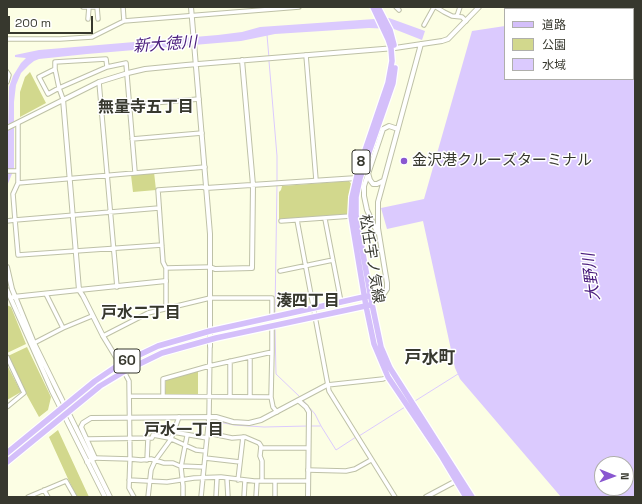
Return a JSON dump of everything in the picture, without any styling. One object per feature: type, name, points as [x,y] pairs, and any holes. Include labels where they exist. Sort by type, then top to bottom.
[{"type":"main road","name":"松任宇ノ気線","points":[[373,7],[380,14]]},
{"type":"main road","name":"松任宇ノ気線","points":[[371,297],[351,216],[352,197],[358,178],[393,83],[395,65],[393,48],[378,7]]},
{"type":"main road","name":"松任宇ノ気線","points":[[358,178],[356,215],[371,297],[369,305],[374,344],[388,377],[410,404]]},
{"type":"main road","name":"60","points":[[7,453],[94,381],[120,364],[158,346],[210,331],[341,302],[371,297]]},
{"type":"main road","name":"松任宇ノ気線","points":[[369,305],[386,360],[410,404],[442,457],[472,497]]},
{"type":"main road","name":"60","points":[[7,462],[100,386],[125,371],[162,353],[210,343],[314,316],[369,305]]},
{"type":"main road","name":"松任宇ノ気線","points":[[458,480],[466,497]]},
{"type":"street","points":[[83,7],[97,7],[98,20]]},
{"type":"street","points":[[88,19],[89,7]]},
{"type":"street","points":[[123,7],[124,21]]},
{"type":"street","points":[[191,7],[210,234],[210,343],[208,366],[209,417],[201,497]]},
{"type":"street","points":[[7,39],[60,39],[92,37],[124,21],[192,16],[262,8],[299,7]]},
{"type":"street","points":[[424,25],[435,7],[444,12],[462,17],[466,21]]},
{"type":"street","points":[[444,12],[446,7]]},
{"type":"street","points":[[457,16],[460,7]]},
{"type":"street","points":[[7,128],[99,82],[145,69],[393,48],[442,41],[448,39],[479,7]]},
{"type":"street","points":[[371,297],[381,298],[387,289],[379,238],[377,212],[380,195],[421,44]]},
{"type":"street","points":[[306,55],[316,180]]},
{"type":"street","points":[[107,67],[106,59],[55,62],[59,88],[63,99],[79,290],[102,336],[125,371],[129,381],[129,488],[134,497]]},
{"type":"street","points":[[166,268],[252,268],[253,185],[242,60]]},
{"type":"street","points":[[55,69],[39,77],[48,94],[107,67],[126,63],[135,172]]},
{"type":"street","points":[[7,72],[9,75],[7,82]]},
{"type":"street","points":[[99,82],[117,287]]},
{"type":"street","points":[[130,105],[199,99]]},
{"type":"street","points":[[17,123],[18,183],[13,194],[18,256],[162,245]]},
{"type":"street","points":[[379,238],[365,203],[364,186],[383,129],[389,126],[398,129]]},
{"type":"street","points":[[132,139],[202,133]]},
{"type":"street","points":[[18,183],[205,167]]},
{"type":"street","points":[[7,171],[17,171]]},
{"type":"street","points":[[368,173],[373,184],[381,183],[384,180]]},
{"type":"street","points":[[166,308],[166,268],[163,262],[158,190],[358,178]]},
{"type":"street","points":[[7,221],[159,208]]},
{"type":"street","points":[[281,221],[351,216]]},
{"type":"street","points":[[325,219],[341,302]]},
{"type":"street","points":[[297,220],[329,391],[395,497]]},
{"type":"street","points":[[280,271],[333,260]]},
{"type":"street","points":[[7,267],[12,289],[11,297],[25,332],[62,408],[110,497]]},
{"type":"street","points":[[11,297],[166,282]]},
{"type":"street","points":[[7,290],[34,342],[62,408]]},
{"type":"street","points":[[46,294],[63,328]]},
{"type":"street","points":[[102,336],[148,313],[210,298],[272,298],[272,317]]},
{"type":"street","points":[[34,342],[92,316]]},
{"type":"street","points":[[272,326],[271,397],[273,407],[277,412]]},
{"type":"street","points":[[164,396],[163,379],[208,366],[272,352]]},
{"type":"street","points":[[7,357],[24,394],[7,407]]},
{"type":"street","points":[[250,357],[250,397]]},
{"type":"street","points":[[230,361],[230,396]]},
{"type":"street","points":[[105,497],[91,460],[87,439],[81,426],[91,418],[216,417],[233,422],[249,423],[261,420],[327,385],[383,379],[388,377]]},
{"type":"street","points":[[130,396],[271,397]]},
{"type":"street","points":[[298,401],[306,407],[308,412],[308,497]]},
{"type":"street","points":[[148,497],[151,470],[155,460],[171,439],[179,417]]},
{"type":"street","points":[[173,432],[187,436],[207,438]]},
{"type":"street","points":[[208,433],[232,438],[243,437],[259,443],[261,448],[260,456],[262,461],[262,481]]},
{"type":"street","points":[[87,439],[152,438],[154,435],[171,439],[196,450],[205,451]]},
{"type":"street","points":[[182,497],[183,480],[181,466],[187,436]]},
{"type":"street","points":[[238,480],[243,437]]},
{"type":"street","points":[[147,460],[148,438]]},
{"type":"street","points":[[261,448],[308,448]]},
{"type":"street","points":[[205,458],[240,462]]},
{"type":"street","points":[[91,460],[155,460],[181,466],[204,467]]},
{"type":"street","points":[[308,470],[346,470],[355,468],[371,460]]},
{"type":"street","points":[[129,480],[167,482],[217,478],[257,481],[308,481]]},
{"type":"street","points":[[216,497],[217,478]]},
{"type":"street","points":[[227,479],[228,497]]},
{"type":"street","points":[[244,497],[245,480]]},
{"type":"street","points":[[426,497],[458,480]]},
{"type":"street","points":[[28,497],[66,481],[75,497]]},
{"type":"street","points":[[256,497],[257,481]]},
{"type":"street","points":[[275,497],[276,481]]},
{"type":"street","points":[[44,490],[48,497]]},
{"type":"green space","points":[[30,72],[46,103],[20,117],[20,92],[25,77]]},
{"type":"green space","points":[[154,172],[156,190],[133,192],[131,175]]},
{"type":"green space","points":[[349,181],[352,185],[349,198],[349,214],[279,219],[279,192],[282,186]]},
{"type":"green space","points":[[7,305],[11,307],[26,344],[7,353]]},
{"type":"green space","points":[[27,347],[51,397],[48,410],[39,417],[8,356]]},
{"type":"green space","points":[[7,365],[21,392],[7,400]]},
{"type":"green space","points":[[198,370],[198,395],[165,395],[166,379]]},
{"type":"green space","points":[[58,430],[89,497],[77,497],[69,481],[49,437]]},
{"type":"water","name":"大野川","points":[[591,7],[635,7],[635,497],[561,497],[460,379],[455,368],[423,221],[387,229],[381,208],[424,199],[472,31],[504,26],[504,80],[634,80],[634,8]]},
{"type":"water","name":"新大徳川","points":[[389,18],[425,31],[422,40],[394,29],[369,28],[275,34],[241,41],[87,54],[39,59],[34,61],[21,73],[16,85],[14,102],[14,169],[7,186],[9,87],[13,76],[26,58],[15,57],[15,55],[39,50],[218,35],[242,32],[260,27]]},
{"type":"waterway","points":[[267,35],[269,58]]},
{"type":"waterway","points":[[269,61],[277,156],[277,181]]},
{"type":"waterway","points":[[275,313],[277,184]]},
{"type":"waterway","points":[[275,328],[276,374],[300,397]]},
{"type":"waterway","points":[[415,401],[458,374]]},
{"type":"waterway","points":[[302,399],[315,414],[336,450],[356,437]]},
{"type":"waterway","points":[[359,436],[405,407]]},
{"type":"waterway","points":[[214,421],[234,425],[264,427],[308,426]]},
{"type":"waterway","points":[[311,426],[320,426]]},
{"type":"place","name":"金沢港クルーズターミナル","points":[[404,161]]},
{"type":"district","name":"無量寺五丁目","points":[[146,108]]},
{"type":"district","name":"湊四丁目","points":[[308,302]]},
{"type":"district","name":"戸水二丁目","points":[[141,314]]},
{"type":"district","name":"戸水町","points":[[430,358]]},
{"type":"district","name":"戸水一丁目","points":[[184,431]]}]
